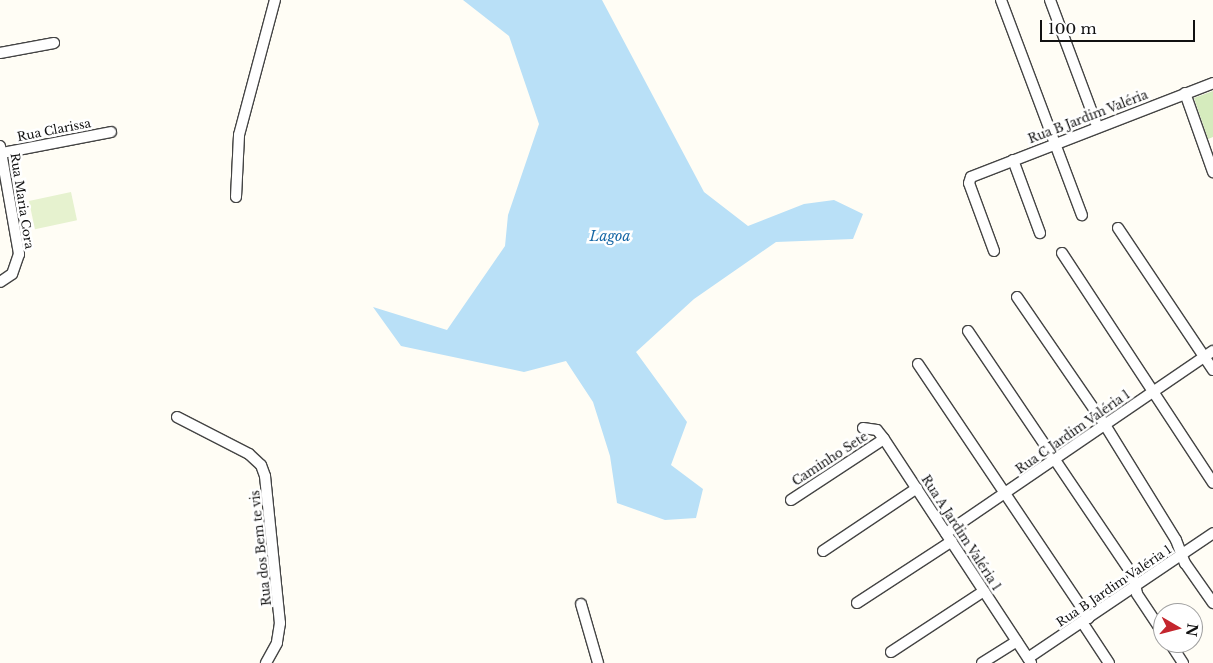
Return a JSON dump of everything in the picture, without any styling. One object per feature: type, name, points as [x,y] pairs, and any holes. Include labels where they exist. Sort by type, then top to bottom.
[{"type":"street","points":[[236,197],[239,135],[275,0]]},
{"type":"street","points":[[1001,0],[1082,216]]},
{"type":"street","points":[[1050,0],[1097,126]]},
{"type":"street","points":[[0,53],[54,43]]},
{"type":"street","name":"Rua B Jardim Valéria","points":[[994,251],[969,183],[973,175],[1213,83]]},
{"type":"street","points":[[1185,93],[1209,149],[1213,172]]},
{"type":"street","name":"Rua Clarissa","points":[[1,149],[111,132]]},
{"type":"street","name":"Rua Maria Cora","points":[[0,282],[12,274],[19,254],[1,149]]},
{"type":"street","points":[[1013,160],[1040,233]]},
{"type":"street","points":[[1118,228],[1209,354],[1213,370]]},
{"type":"street","points":[[1062,253],[1155,391],[1213,483]]},
{"type":"street","points":[[1017,297],[1105,425],[1176,540],[1182,555],[1213,603]]},
{"type":"street","points":[[968,331],[1133,576],[1134,587],[1153,617]]},
{"type":"street","name":"Rua C Jardim Valéria 1","points":[[857,603],[1004,495],[1209,354]]},
{"type":"street","points":[[918,364],[1086,620],[1110,663]]},
{"type":"street","name":"Rua dos Bem te vis","points":[[177,417],[249,454],[261,465],[265,476],[280,623],[277,643],[266,663]]},
{"type":"street","name":"Rua A Jardim Valéria 1","points":[[863,428],[877,430],[884,439],[1030,660]]},
{"type":"street","name":"Caminho Sete","points":[[791,500],[884,439]]},
{"type":"street","points":[[823,551],[917,488]]},
{"type":"street","name":"Rua B Jardim Valéria 1","points":[[1030,660],[1213,533]]},
{"type":"street","points":[[891,652],[984,591]]},
{"type":"street","points":[[581,604],[598,663]]},
{"type":"street","points":[[982,663],[1016,641]]},
{"type":"green space","points":[[1213,91],[1213,137],[1208,139],[1194,98]]},
{"type":"green space","points":[[71,192],[77,220],[35,229],[29,201]]},
{"type":"water","name":"Lagoa","points":[[463,0],[602,0],[704,192],[748,226],[804,204],[834,200],[863,214],[853,239],[776,242],[694,299],[636,352],[687,422],[671,465],[703,489],[696,518],[665,520],[617,503],[610,456],[593,402],[566,361],[524,372],[401,346],[373,307],[447,330],[505,246],[508,215],[539,124],[509,36]]}]
